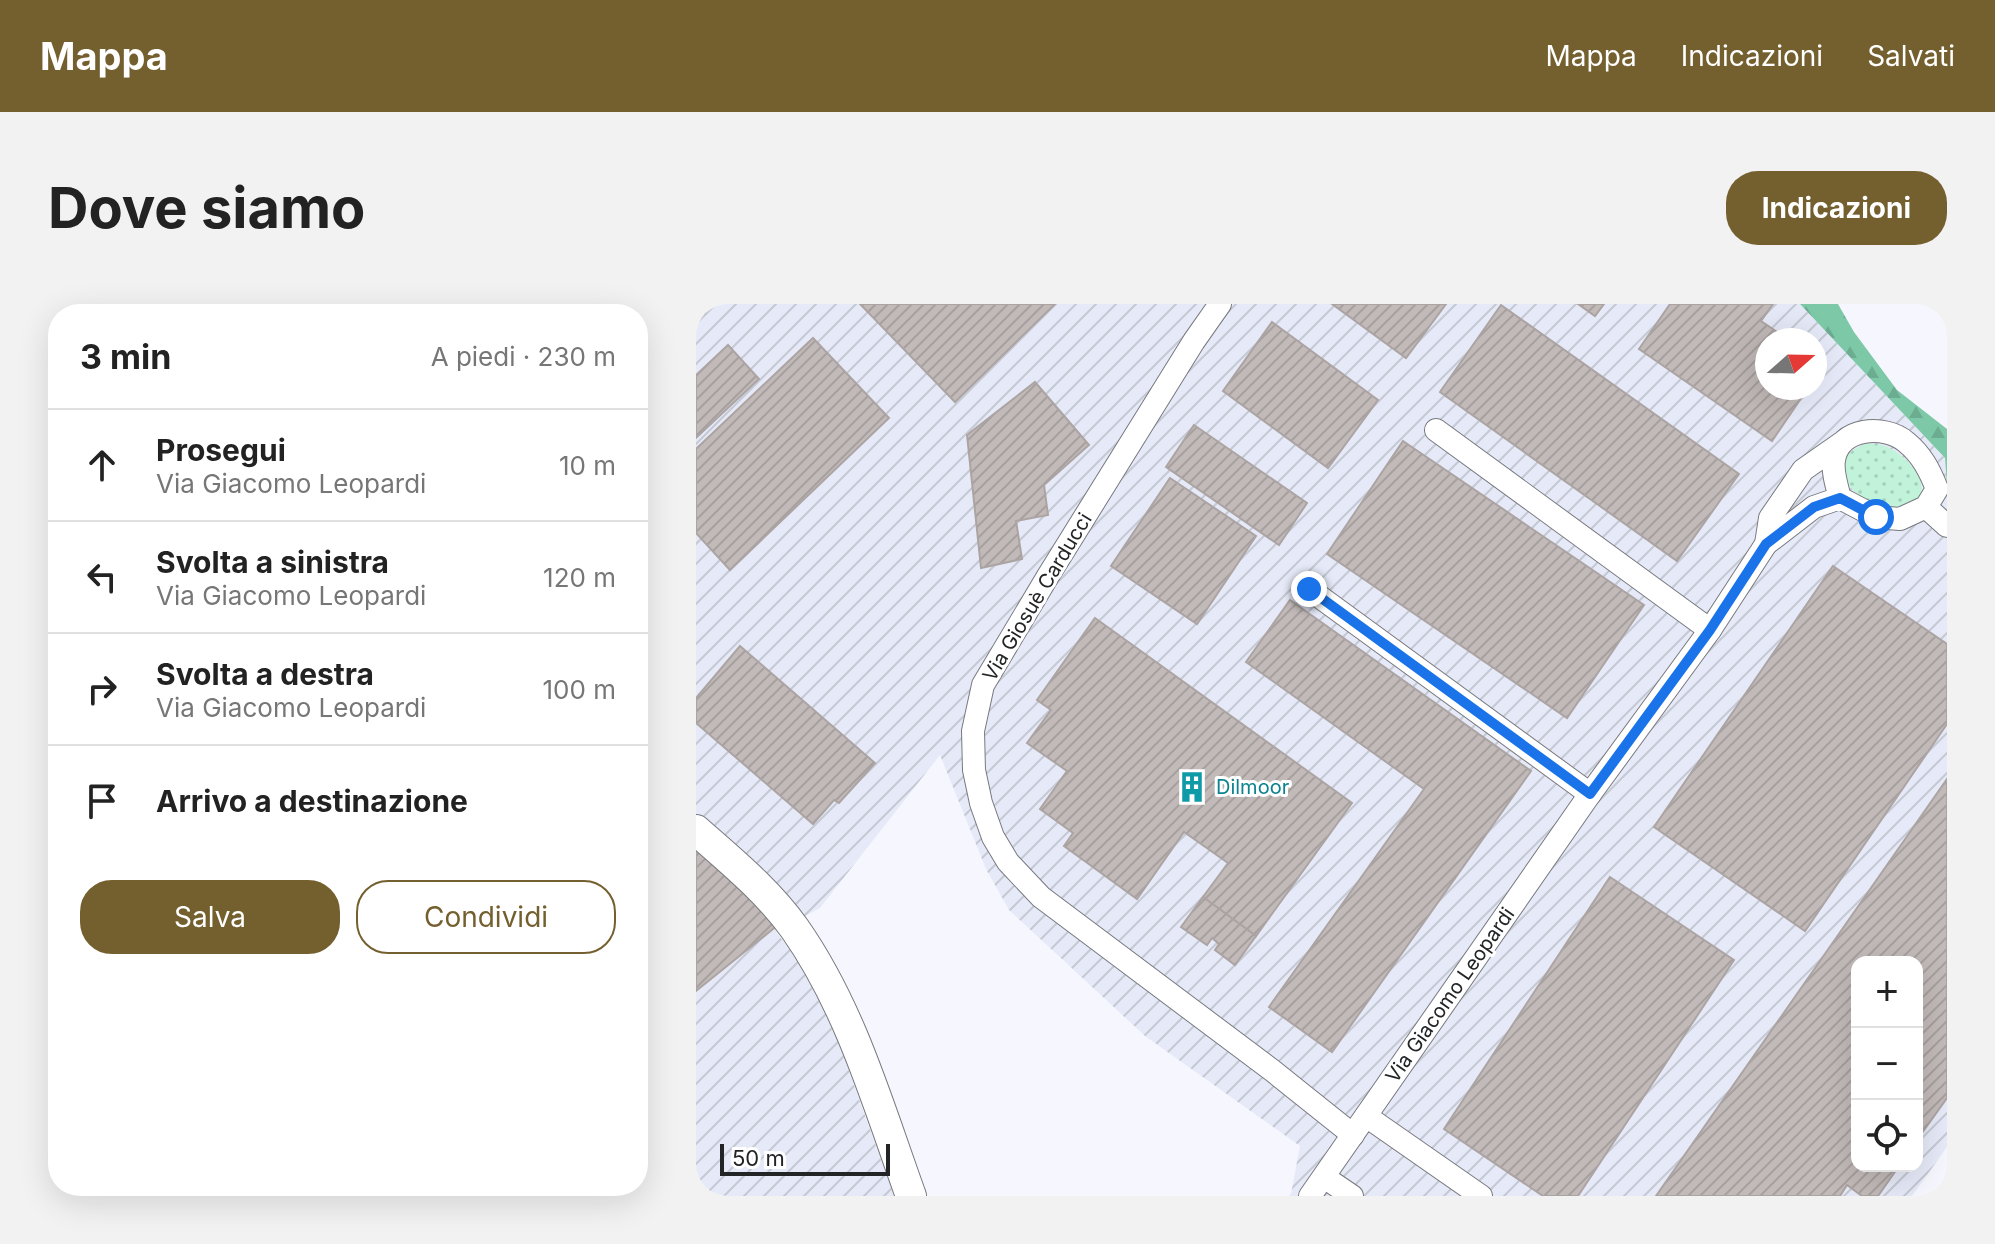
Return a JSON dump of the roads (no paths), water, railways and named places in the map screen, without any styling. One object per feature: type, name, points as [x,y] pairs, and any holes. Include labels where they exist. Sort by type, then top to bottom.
[{"type":"street","name":"Via Giosuè Carducci","points":[[1220,304],[1194,341],[983,685],[973,731],[974,770],[993,837],[1008,862],[1041,897],[1353,1135]]},
{"type":"street","points":[[1436,430],[1710,630]]},
{"type":"street","name":"Via Giacomo Leopardi","points":[[1766,544],[1770,518],[1803,470],[1859,432],[1885,431],[1905,440],[1927,464],[1937,489],[1926,507]]},
{"type":"street","points":[[1843,442],[1834,460],[1840,498],[1876,517],[1900,519],[1926,507],[1947,526]]},
{"type":"street","name":"Via Giacomo Leopardi","points":[[1310,1196],[1590,794],[1710,630],[1766,544],[1814,507],[1840,498]]},
{"type":"street","points":[[1309,589],[1590,794]]},
{"type":"street","points":[[696,830],[761,888],[793,927],[826,977],[851,1031],[911,1196]]},
{"type":"street","points":[[1366,1116],[1481,1196]]},
{"type":"street","points":[[1324,1177],[1352,1196]]},
{"type":"place","name":"Dilmoor","points":[[1192,787]]}]
